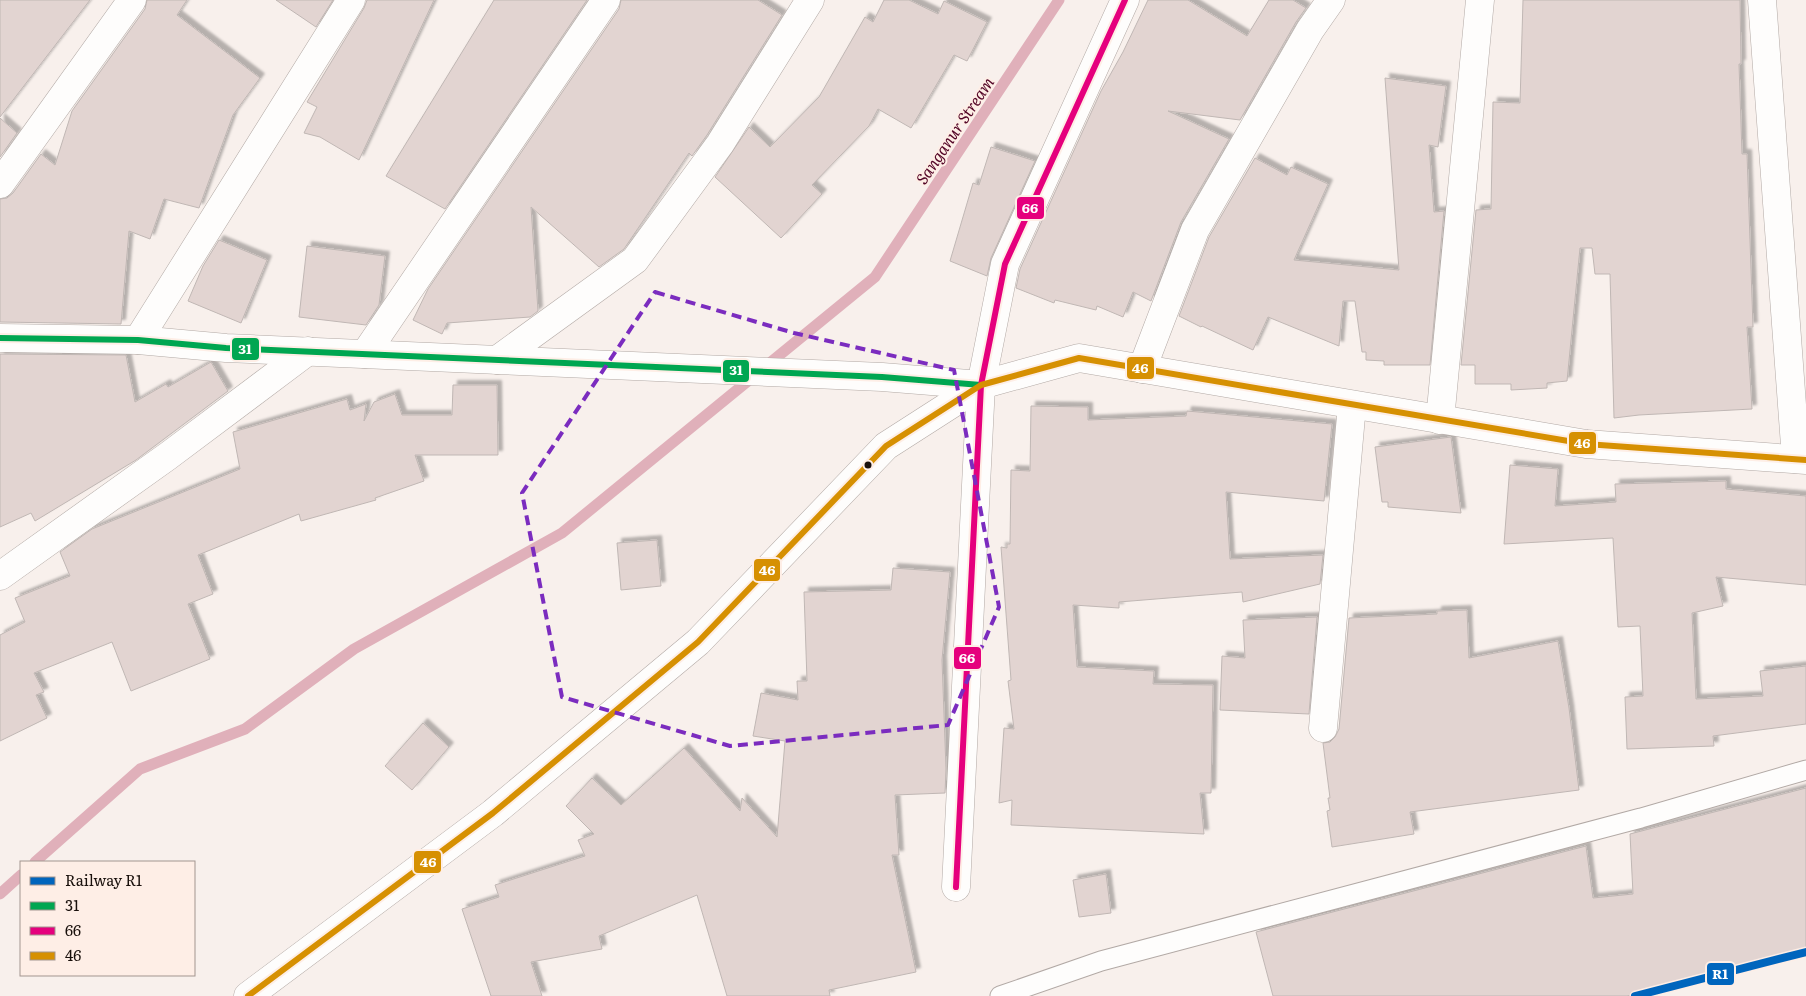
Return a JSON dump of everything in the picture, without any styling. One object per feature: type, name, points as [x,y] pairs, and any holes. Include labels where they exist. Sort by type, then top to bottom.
[{"type":"street","points":[[0,184],[132,0]]},
{"type":"street","points":[[138,340],[351,0]]},
{"type":"street","points":[[365,354],[606,0]]},
{"type":"street","points":[[497,360],[635,260],[720,144],[810,0]]},
{"type":"street","points":[[956,887],[980,386],[1005,264],[1125,0]]},
{"type":"street","points":[[1142,369],[1195,230],[1330,0]]},
{"type":"street","points":[[1440,420],[1480,0]]},
{"type":"street","points":[[248,996],[493,813],[698,642],[886,446],[980,386],[1079,358],[1586,444],[1801,459],[1762,0]]},
{"type":"street","points":[[0,338],[138,340],[226,348],[882,377],[980,386]]},
{"type":"street","points":[[0,576],[168,456],[308,351]]},
{"type":"street","points":[[1323,728],[1352,405]]},
{"type":"lane","points":[[1000,996],[1100,961],[1641,818],[1806,770]]},
{"type":"highlighted area","points":[[655,292],[794,333],[954,370],[999,607],[948,725],[730,746],[562,697],[522,493]]},
{"type":"building","points":[[0,0],[90,0],[0,117]]},
{"type":"building","points":[[147,0],[187,0],[177,15],[260,78],[233,115],[199,208],[164,199],[150,239],[129,231],[121,324],[0,322],[0,199],[7,198],[13,193],[41,154],[55,165],[72,111],[145,9]]},
{"type":"building","points":[[276,0],[333,0],[316,27]]},
{"type":"building","points":[[367,0],[434,0],[359,160],[320,137],[304,133],[317,107],[307,102]]},
{"type":"building","points":[[494,0],[587,0],[445,209],[386,176]]},
{"type":"building","points":[[621,0],[758,0],[782,15],[707,135],[692,156],[689,153],[624,249],[599,267],[531,207],[538,311],[530,317],[447,323],[442,334],[413,320],[428,289],[619,9]]},
{"type":"building","points":[[884,0],[909,0],[938,14],[944,1],[987,22],[967,61],[954,55],[911,128],[878,109],[869,126],[812,185],[822,194],[781,238],[715,177],[749,127],[770,147],[819,97],[865,17],[873,22]]},
{"type":"building","points":[[1148,0],[1188,0],[1247,36],[1269,0],[1293,0],[1306,8],[1296,22],[1240,120],[1168,111],[1229,139],[1181,222],[1151,301],[1133,292],[1123,317],[1097,306],[1096,310],[1055,300],[1054,303],[1016,288],[1020,269],[1101,91],[1123,52]]},
{"type":"building","points":[[1523,0],[1740,0],[1741,64],[1739,64],[1742,154],[1747,154],[1753,327],[1747,327],[1752,409],[1614,418],[1610,274],[1595,274],[1592,248],[1580,248],[1567,381],[1547,383],[1547,388],[1511,390],[1511,384],[1475,384],[1475,365],[1461,365],[1476,210],[1491,209],[1493,102],[1520,103]]},
{"type":"building","points":[[1385,78],[1446,86],[1438,147],[1429,145],[1434,212],[1444,211],[1430,365],[1384,365],[1384,361],[1366,360],[1366,352],[1362,352],[1355,301],[1343,301],[1339,346],[1268,317],[1253,350],[1179,316],[1209,237],[1255,158],[1287,175],[1291,167],[1328,184],[1294,260],[1399,270]]},
{"type":"building","points":[[0,118],[17,133],[0,157]]},
{"type":"building","points":[[991,147],[1035,161],[991,258],[987,276],[950,261],[973,183],[979,185]]},
{"type":"building","points":[[219,240],[267,260],[241,323],[188,301],[203,266]]},
{"type":"building","points":[[307,246],[385,256],[379,305],[366,325],[299,317]]},
{"type":"building","points":[[0,354],[126,355],[135,402],[166,384],[168,387],[211,362],[228,391],[136,460],[35,521],[31,513],[0,527]]},
{"type":"building","points":[[453,385],[497,385],[498,455],[415,455],[424,481],[375,498],[376,500],[301,521],[299,514],[198,555],[213,594],[188,604],[210,659],[131,691],[112,642],[34,673],[44,692],[36,695],[47,718],[0,741],[0,635],[25,622],[15,598],[70,576],[60,552],[92,529],[240,469],[233,432],[347,399],[350,410],[366,404],[364,421],[374,402],[395,394],[402,415],[452,415]]},
{"type":"building","points":[[1031,406],[1088,407],[1088,420],[1186,416],[1187,411],[1332,424],[1324,501],[1226,492],[1230,559],[1323,555],[1320,584],[1243,602],[1242,592],[1119,602],[1119,608],[1073,605],[1077,667],[1154,671],[1153,684],[1213,685],[1211,793],[1200,793],[1204,834],[1011,825],[1012,800],[999,803],[1004,728],[1014,729],[1008,681],[1011,680],[1001,547],[1007,548],[1007,544],[1010,544],[1011,470],[1030,471]]},
{"type":"building","points":[[1451,437],[1461,513],[1388,507],[1388,502],[1382,502],[1375,447]]},
{"type":"building","points":[[1510,465],[1558,469],[1555,506],[1616,502],[1615,484],[1726,481],[1726,489],[1806,496],[1806,585],[1716,577],[1723,606],[1692,613],[1696,699],[1763,696],[1760,671],[1806,666],[1806,724],[1713,736],[1714,746],[1627,749],[1625,697],[1643,696],[1640,626],[1618,627],[1613,538],[1504,544]]},
{"type":"building","points":[[657,540],[661,586],[621,590],[617,543]]},
{"type":"building","points":[[893,568],[950,572],[942,660],[946,769],[945,793],[895,795],[899,855],[892,855],[916,972],[829,990],[830,996],[727,996],[697,895],[599,936],[602,949],[531,962],[542,996],[491,996],[462,909],[499,897],[495,885],[585,856],[578,840],[594,834],[566,806],[592,778],[621,805],[684,748],[740,811],[742,798],[777,837],[785,741],[753,736],[761,693],[798,700],[797,681],[807,681],[804,592],[891,590]]},
{"type":"building","points":[[1467,610],[1469,658],[1558,641],[1569,708],[1579,790],[1410,812],[1414,834],[1332,847],[1327,811],[1330,810],[1328,798],[1330,798],[1323,743],[1330,742],[1339,729],[1349,618],[1437,614],[1437,611]]},
{"type":"building","points":[[1317,617],[1309,714],[1220,710],[1222,656],[1245,658],[1243,620]]},
{"type":"building","points":[[423,723],[449,747],[412,790],[385,766]]},
{"type":"building","points":[[1806,788],[1806,950],[1627,996],[1273,996],[1256,932],[1586,846],[1593,898],[1633,894],[1630,834]]},
{"type":"building","points":[[1106,874],[1111,913],[1079,917],[1073,880]]},
{"type":"waterway","name":"Sanganur Stream","points":[[36,861],[140,769],[245,729],[354,649],[562,533],[875,277],[1059,0]]},
{"type":"waterway","points":[[0,894],[20,876]]},
{"type":"railway","points":[[1635,996],[1806,952]]},
{"type":"rail line","name":"R1","points":[[1635,996],[1806,952]]},
{"type":"transit line","name":"66","points":[[956,887],[981,385],[1005,264],[1125,0]]},
{"type":"transit line","name":"31","points":[[0,338],[138,340],[226,348],[882,377],[981,385]]},
{"type":"transit line","name":"46","points":[[248,996],[493,813],[698,642],[886,446],[981,385],[1079,358],[1586,444],[1806,460]]}]
